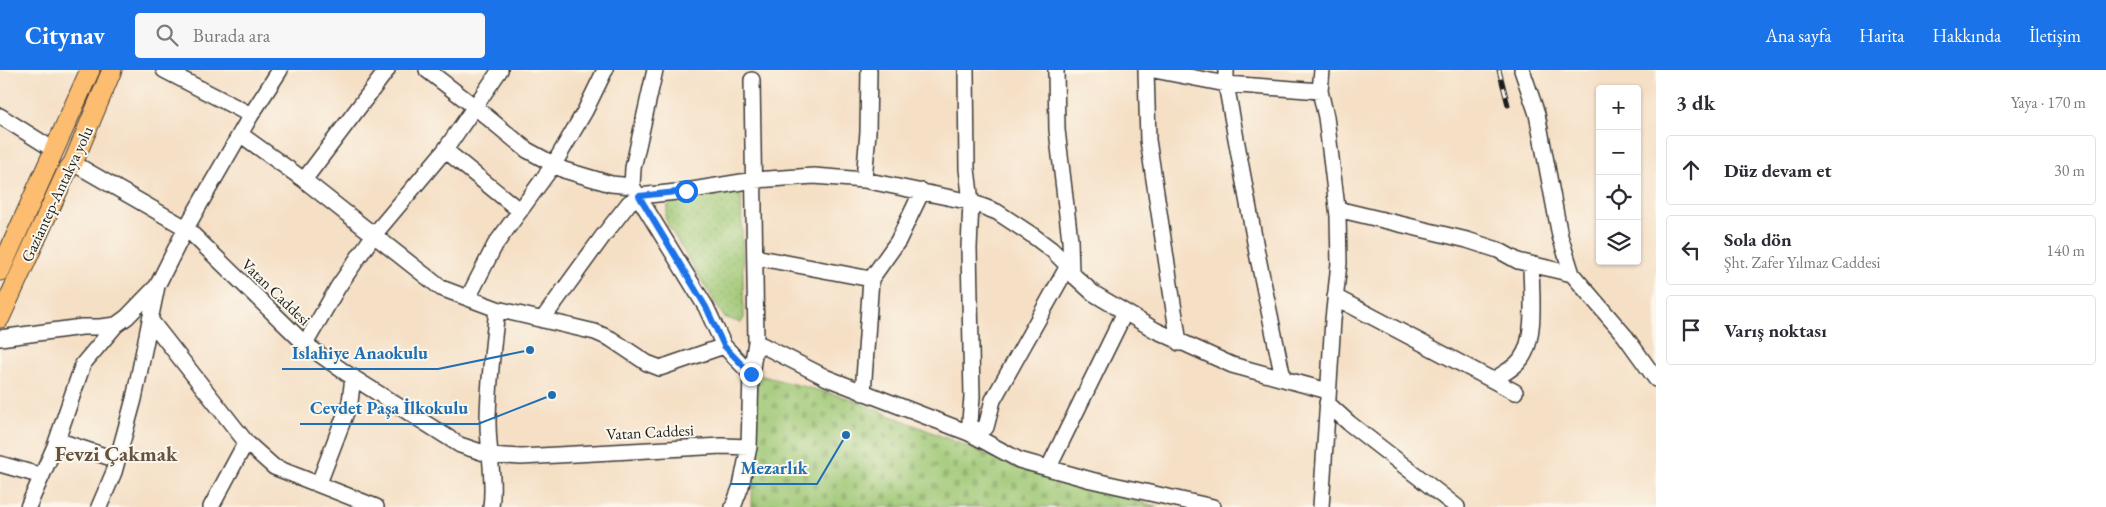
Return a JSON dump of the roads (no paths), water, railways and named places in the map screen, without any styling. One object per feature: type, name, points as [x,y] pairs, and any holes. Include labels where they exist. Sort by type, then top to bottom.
[{"type":"main road","name":"Gaziantep-Antakya yolu","points":[[0,271],[90,70]]},
{"type":"main road","name":"Gaziantep-Antakya yolu","points":[[0,318],[67,171],[73,163],[112,70]]},
{"type":"street","points":[[164,70],[251,115]]},
{"type":"street","points":[[99,507],[117,460],[134,399],[157,286],[186,228],[251,115],[280,70]]},
{"type":"street","points":[[304,180],[387,70]]},
{"type":"street","points":[[427,70],[475,106],[527,150],[564,170],[635,191],[686,191],[754,180],[814,176],[864,180],[922,191],[971,202],[997,212],[1032,235],[1093,293],[1179,343],[1232,365],[1283,378],[1327,397],[1349,423],[1456,507]]},
{"type":"street","points":[[304,344],[338,287],[373,236],[445,150],[500,70]]},
{"type":"street","points":[[468,298],[495,245],[554,164],[586,111],[605,70]]},
{"type":"street","points":[[655,70],[633,168],[635,191],[706,307],[724,346],[751,374]]},
{"type":"street","points":[[864,180],[868,132],[869,70]]},
{"type":"street","points":[[966,70],[967,170],[971,202],[969,248],[972,398],[969,433]]},
{"type":"street","points":[[969,433],[986,427],[993,400],[1069,269],[1070,240],[1057,130],[1056,70]]},
{"type":"street","points":[[1146,70],[1148,140],[1179,343]]},
{"type":"street","points":[[1154,70],[1226,77],[1320,92]]},
{"type":"street","points":[[1321,507],[1327,397],[1339,263],[1337,209],[1326,117],[1320,92],[1322,70]]},
{"type":"street","points":[[1522,70],[1537,114],[1560,236],[1572,274],[1625,336],[1656,379]]},
{"type":"street","points":[[1226,77],[1257,253],[1283,378]]},
{"type":"street","points":[[733,507],[749,447],[751,374],[756,342],[752,80]]},
{"type":"street","points":[[0,116],[54,150]]},
{"type":"street","points":[[240,134],[351,216],[373,236],[402,256],[441,288],[497,309],[595,332],[611,339],[647,363],[660,368],[724,346]]},
{"type":"street","points":[[445,150],[520,211]]},
{"type":"street","name":"Vatan Caddesi","points":[[73,163],[186,228],[304,344],[352,378],[460,445],[490,455],[521,457],[712,447],[749,447]]},
{"type":"street","points":[[542,320],[629,203],[635,191]]},
{"type":"street","points":[[863,392],[871,279],[898,241],[922,191]]},
{"type":"street","points":[[1337,209],[1467,240],[1498,250],[1518,261],[1572,274]]},
{"type":"street","points":[[755,257],[871,279]]},
{"type":"street","points":[[1493,380],[1515,366],[1528,346],[1531,264]]},
{"type":"street","points":[[28,507],[57,440],[83,364],[116,325],[127,317],[157,286]]},
{"type":"street","points":[[1335,298],[1515,392]]},
{"type":"street","points":[[491,507],[493,477],[490,455],[488,402],[497,309]]},
{"type":"street","points":[[1049,467],[1125,312]]},
{"type":"street","points":[[150,321],[246,442],[274,466],[376,507]]},
{"type":"street","points":[[0,338],[72,328],[100,328],[116,325]]},
{"type":"street","points":[[756,342],[827,378],[969,433],[1020,460],[1091,480],[1212,507]]},
{"type":"street","points":[[319,483],[350,402],[352,378]]},
{"type":"street","points":[[57,440],[117,460]]},
{"type":"street","points":[[211,507],[246,442]]},
{"type":"street","points":[[0,464],[42,476]]},
{"type":"railway","points":[[1499,70],[1508,105]]},
{"type":"place","name":"Islahiye Anaokulu","points":[[530,350]]},
{"type":"place","name":"Cevdet Paşa İlkokulu","points":[[552,395]]},
{"type":"place","name":"Mezarlık","points":[[846,435]]},
{"type":"district","name":"Fevzi Çakmak","points":[[116,453]]}]
